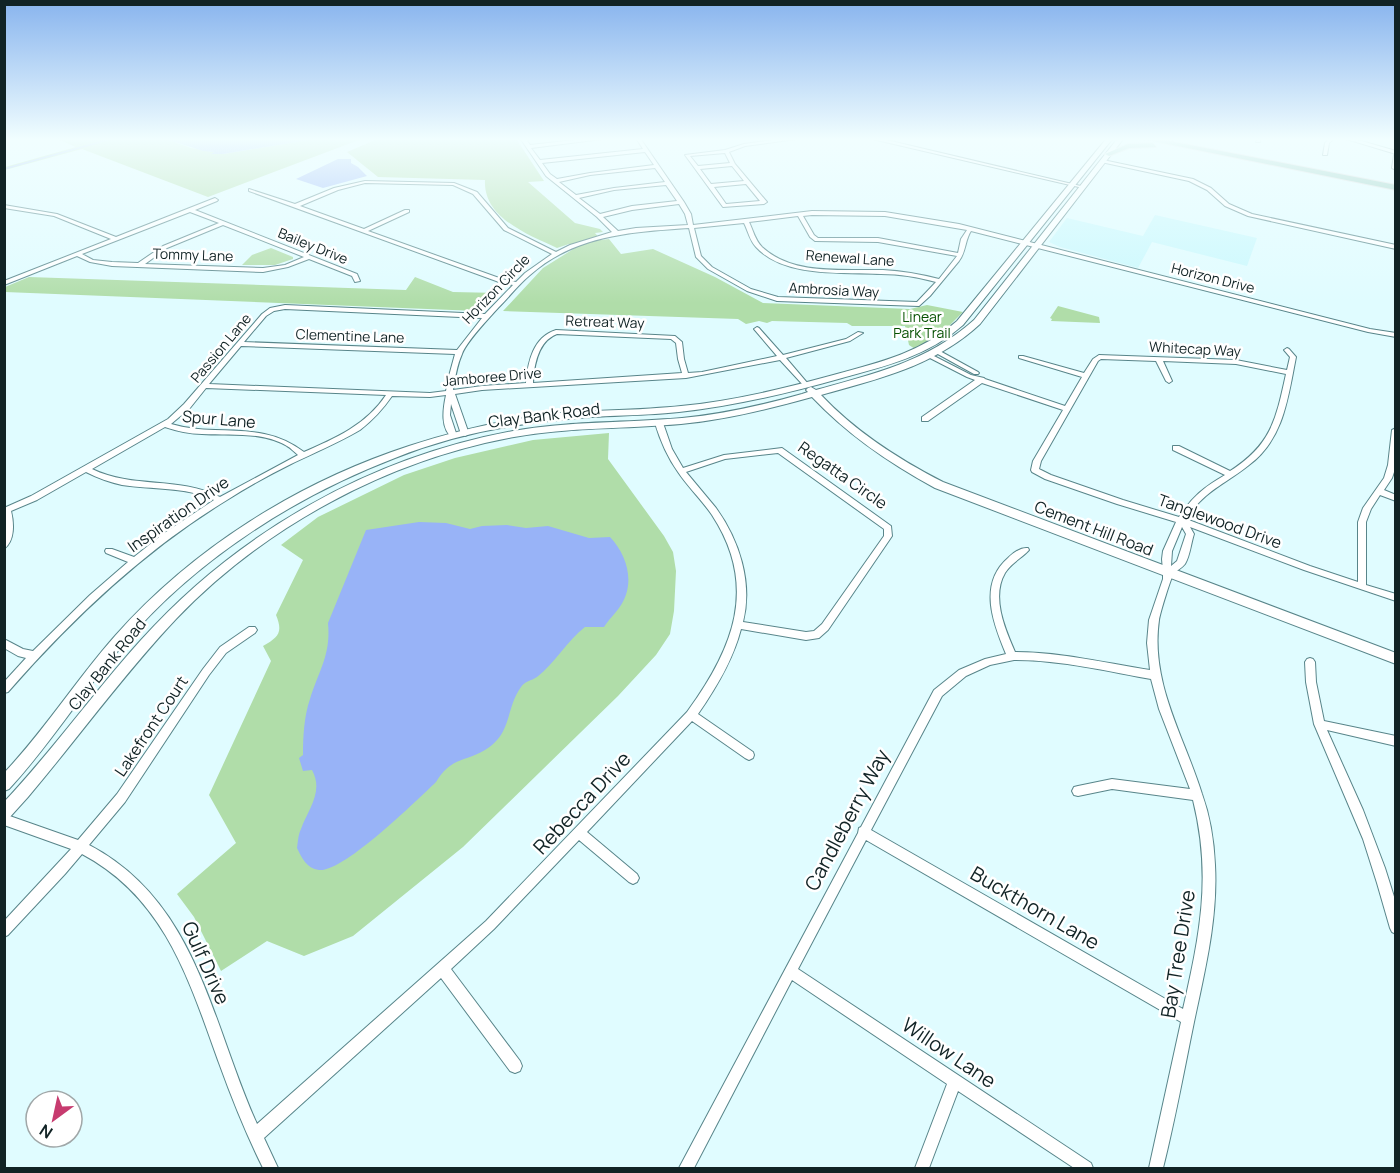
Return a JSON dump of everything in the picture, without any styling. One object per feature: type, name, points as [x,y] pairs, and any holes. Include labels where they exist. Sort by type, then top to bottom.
[{"type":"street","points":[[259,193],[501,280],[518,284]]},
{"type":"street","points":[[295,206],[327,193]]},
{"type":"street","points":[[474,193],[506,230],[556,254]]},
{"type":"street","points":[[571,193],[616,233]]},
{"type":"street","points":[[576,197],[596,193]]},
{"type":"street","name":"Ambrosia Way","points":[[675,193],[690,217],[697,253],[704,263],[744,288],[768,297],[790,300],[914,305],[921,303],[960,255],[962,240],[970,229]]},
{"type":"street","points":[[716,193],[725,206],[764,202],[757,193]]},
{"type":"street","name":"Clay Bank Road","points":[[4,813],[75,732],[123,670],[174,614],[225,568],[301,515],[340,493],[386,472],[479,441],[557,428],[659,423],[729,414],[810,390],[915,353],[942,338],[960,323],[1066,193]]},
{"type":"street","name":"Clay Bank Road","points":[[4,784],[58,721],[125,633],[177,583],[259,522],[329,482],[394,454],[501,425],[556,417],[713,405],[810,390],[889,373],[934,354],[963,335],[977,322],[1078,193]]},
{"type":"street","points":[[1213,193],[1227,205],[1250,215],[1395,247]]},
{"type":"street","points":[[4,283],[215,200]]},
{"type":"street","points":[[599,216],[640,207],[681,202]]},
{"type":"street","points":[[4,206],[56,215],[116,239]]},
{"type":"street","name":"Bailey Drive","points":[[190,210],[355,275],[357,281]]},
{"type":"street","points":[[364,231],[407,211]]},
{"type":"street","name":"Horizon Circle","points":[[459,435],[451,392],[452,376],[459,352],[487,316],[535,267],[556,254],[598,237],[616,233],[692,227],[800,214],[873,213],[925,219],[1025,243]]},
{"type":"street","points":[[800,214],[812,236],[817,240],[878,240],[960,255]]},
{"type":"street","name":"Renewal Lane","points":[[745,220],[757,245],[767,254],[785,263],[818,269],[900,273],[938,281]]},
{"type":"street","points":[[139,265],[165,247],[223,223]]},
{"type":"street","name":"Horizon Drive","points":[[1025,243],[1370,331],[1395,334]]},
{"type":"street","name":"Tommy Lane","points":[[77,255],[97,262],[268,270],[308,257]]},
{"type":"street","name":"Passion Lane","points":[[6,511],[165,425],[182,412],[266,313],[279,307],[487,316]]},
{"type":"street","points":[[757,329],[810,390]]},
{"type":"street","name":"Retreat Way","points":[[529,385],[533,360],[546,336],[556,332],[673,337],[679,342],[686,376]]},
{"type":"street","name":"Jamboree Drive","points":[[204,386],[430,395],[529,385],[686,376],[732,369],[781,357],[848,340],[860,333]]},
{"type":"street","name":"Clementine Lane","points":[[239,344],[459,352]]},
{"type":"street","name":"Bay Tree Drive","points":[[1156,1168],[1206,924],[1209,861],[1197,795],[1166,717],[1155,675],[1152,644],[1154,618],[1168,573],[1167,556],[1176,529],[1183,521],[1191,504],[1261,450],[1272,435],[1293,357],[1287,350]]},
{"type":"street","points":[[934,354],[969,376],[1067,409],[1085,376],[1021,357]]},
{"type":"street","name":"Whitecap Way","points":[[1085,376],[1099,357],[1236,362],[1289,373]]},
{"type":"street","points":[[1158,359],[1169,381]]},
{"type":"street","points":[[925,419],[982,379]]},
{"type":"street","name":"Cement Hill Road","points":[[810,390],[858,436],[920,475],[969,497],[1395,659]]},
{"type":"street","name":"Horizon Circle","points":[[451,392],[447,399],[446,415],[459,435]]},
{"type":"street","name":"Inspiration Drive","points":[[4,689],[84,605],[134,561],[220,501],[303,455],[360,428],[378,412],[390,394]]},
{"type":"street","name":"Tanglewood Drive","points":[[1067,409],[1037,461],[1035,470],[1048,477],[1183,521],[1395,598]]},
{"type":"street","name":"Rebecca Drive","points":[[255,1136],[513,902],[691,715],[716,680],[739,625],[741,576],[733,547],[715,513],[668,453],[659,423]]},
{"type":"street","name":"Spur Lane","points":[[165,425],[188,432],[265,436],[285,442],[303,455]]},
{"type":"street","points":[[1362,587],[1362,522],[1367,508],[1380,492],[1392,465],[1395,431]]},
{"type":"street","points":[[1176,448],[1230,474]]},
{"type":"street","name":"Regatta Circle","points":[[681,471],[724,456],[779,450],[888,528],[888,536],[816,635],[806,636],[739,625]]},
{"type":"street","points":[[87,469],[100,477],[122,483],[191,488],[212,495],[220,501]]},
{"type":"street","points":[[1380,492],[1395,498]]},
{"type":"street","points":[[4,546],[10,524],[6,511]]},
{"type":"street","name":"Bay Tree Drive","points":[[1168,573],[1181,564],[1190,534],[1183,521]]},
{"type":"street","points":[[1012,656],[998,622],[994,591],[1010,559],[1025,550]]},
{"type":"street","points":[[109,551],[134,561]]},
{"type":"street","name":"Lakefront Court","points":[[4,931],[80,847],[143,767],[206,672],[224,650],[252,630]]},
{"type":"street","points":[[4,643],[34,656]]},
{"type":"street","name":"Candleberry Way","points":[[686,1168],[938,693],[954,677],[975,665],[1012,656],[1053,657],[1155,675]]},
{"type":"street","points":[[1310,662],[1309,685],[1319,724],[1371,844],[1385,886],[1395,928]]},
{"type":"street","points":[[691,715],[749,755]]},
{"type":"street","points":[[1319,724],[1395,741]]},
{"type":"street","points":[[1078,791],[1112,784],[1197,795]]},
{"type":"street","name":"Gulf Drive","points":[[4,819],[80,847],[109,863],[153,904],[176,936],[191,967],[237,1095],[271,1168]]},
{"type":"street","points":[[579,832],[633,878]]},
{"type":"street","name":"Buckthorn Lane","points":[[863,832],[1188,1019]]},
{"type":"street","points":[[442,968],[515,1066]]},
{"type":"street","name":"Willow Lane","points":[[790,971],[1086,1168]]},
{"type":"street","points":[[922,1168],[955,1081]]},
{"type":"shaded area","points":[[1155,215],[1257,238],[1247,266],[1152,242],[1138,268],[1049,242],[1067,218],[1143,236]]},
{"type":"green space","points":[[197,193],[219,193],[208,197]]},
{"type":"green space","name":"Linear Park Trail","points":[[486,193],[540,193],[575,223],[600,229],[603,232],[595,233],[601,240],[609,239],[621,254],[653,249],[715,277],[763,303],[910,309],[927,305],[963,312],[942,333],[915,349],[909,345],[905,326],[852,326],[847,323],[772,321],[746,324],[738,319],[503,311],[543,268],[575,248],[569,244],[557,248],[521,231],[500,215],[491,205]]},
{"type":"green space","points":[[271,248],[293,259],[275,265],[242,265],[252,255]]},
{"type":"green space","points":[[29,277],[406,290],[415,277],[453,292],[499,293],[484,309],[477,311],[5,292],[5,287]]},
{"type":"green space","points":[[1058,306],[1099,317],[1100,323],[1051,321],[1050,318]]},
{"type":"green space","points":[[609,433],[608,459],[673,552],[676,571],[674,611],[670,634],[656,655],[618,696],[463,847],[353,936],[304,956],[267,941],[221,971],[194,917],[177,894],[236,843],[209,795],[271,661],[263,646],[278,634],[279,626],[276,615],[303,560],[281,545],[318,517],[404,475],[455,458],[533,440]]},
{"type":"water","points":[[419,522],[446,523],[470,529],[507,525],[526,528],[548,526],[589,538],[610,537],[621,553],[628,571],[627,590],[619,608],[604,627],[585,627],[550,665],[537,677],[523,685],[516,695],[500,736],[494,743],[478,754],[447,768],[436,782],[397,819],[345,860],[330,868],[315,869],[305,862],[297,848],[299,834],[316,793],[312,770],[303,771],[299,758],[303,755],[304,727],[308,706],[328,644],[328,623],[366,530]]}]
